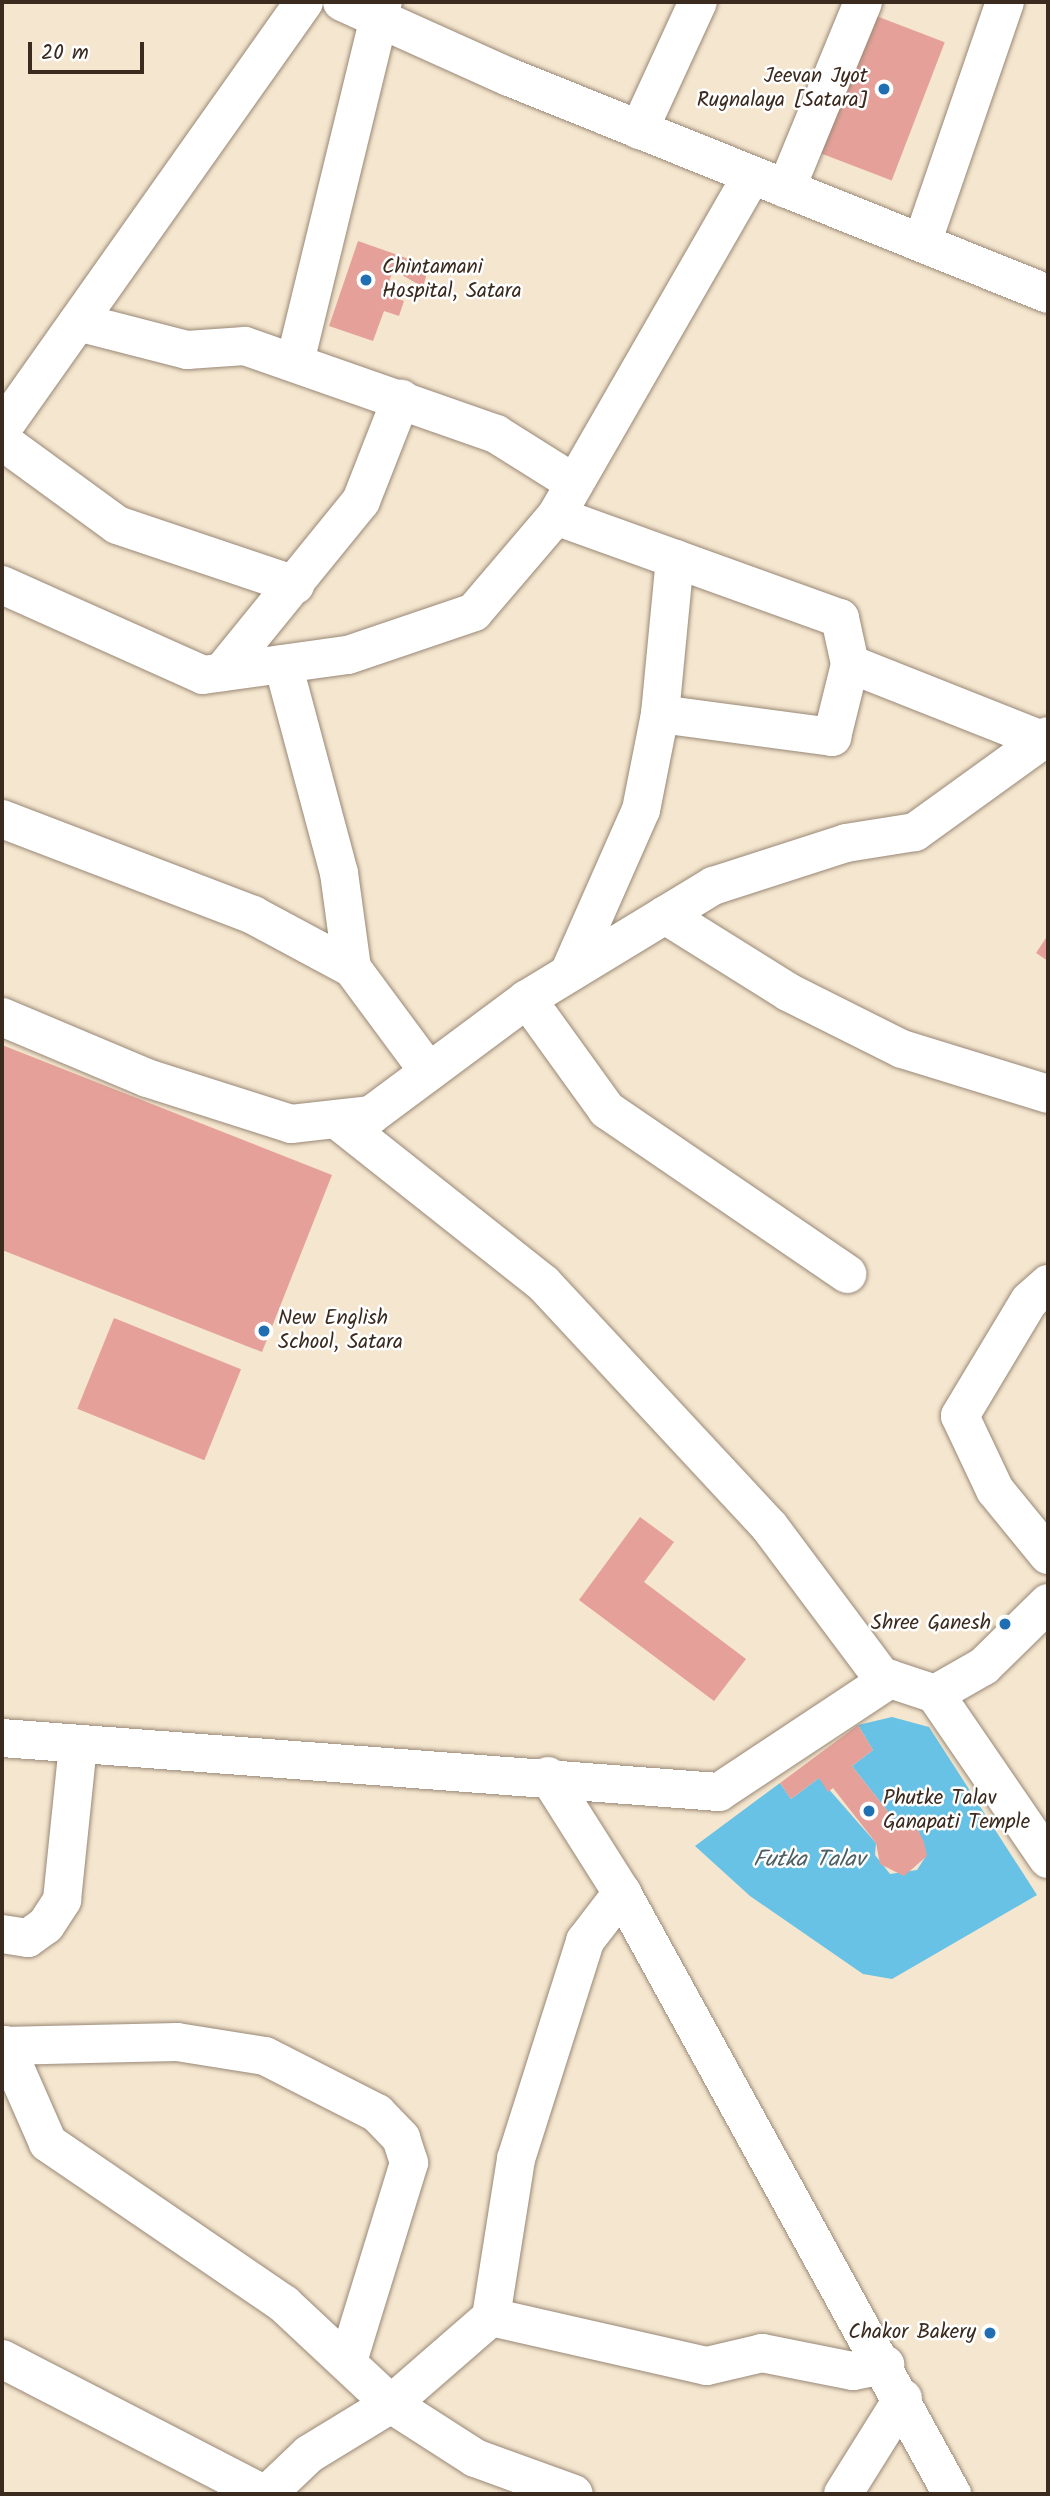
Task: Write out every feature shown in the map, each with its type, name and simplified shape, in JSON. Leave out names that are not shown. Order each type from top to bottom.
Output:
[{"type":"street","points":[[2,429],[304,2]]},
{"type":"street","points":[[342,2],[380,9],[639,130],[1048,294]]},
{"type":"street","points":[[639,130],[698,2]]},
{"type":"street","points":[[2,585],[203,675],[348,655],[474,612],[556,516],[574,483],[769,182],[863,2]]},
{"type":"street","points":[[922,243],[1005,2]]},
{"type":"street","points":[[295,362],[380,9]]},
{"type":"street","points":[[78,322],[187,349],[245,346],[295,362],[496,434],[574,483]]},
{"type":"street","points":[[222,672],[361,501],[401,399]]},
{"type":"street","points":[[2,441],[117,525],[295,585]]},
{"type":"street","points":[[556,516],[841,618],[850,664],[832,737],[660,714]]},
{"type":"street","points":[[569,973],[641,810],[660,714],[675,559]]},
{"type":"street","points":[[283,664],[339,873],[352,968]]},
{"type":"street","points":[[850,664],[1045,738]]},
{"type":"street","points":[[2,1017],[147,1078],[291,1124],[371,1115],[527,999],[713,886],[846,843],[915,832],[1045,738]]},
{"type":"street","points":[[2,818],[253,915],[352,968],[429,1072]]},
{"type":"street","points":[[665,915],[788,992],[902,1049],[1048,1094]]},
{"type":"street","points":[[527,999],[607,1110],[847,1274]]},
{"type":"street","points":[[336,1119],[544,1284],[769,1526],[882,1676],[935,1694],[1048,1859]]},
{"type":"street","points":[[1048,1284],[1028,1301],[960,1416],[995,1490],[1048,1555]]},
{"type":"street","points":[[935,1694],[984,1666],[1048,1603]]},
{"type":"street","points":[[2,1738],[78,1746],[548,1776],[646,1790],[719,1792],[890,1679]]},
{"type":"street","points":[[2,1934],[27,1938],[46,1925],[62,1900],[78,1746]]},
{"type":"street","points":[[548,1776],[622,1893],[894,2381],[952,2494]]},
{"type":"street","points":[[2,2359],[265,2494],[309,2454],[391,2404],[491,2317],[516,2159],[585,1941],[622,1893]]},
{"type":"street","points":[[348,2361],[409,2163],[401,2138],[377,2113],[265,2056],[177,2042],[3,2045],[48,2143],[284,2304],[391,2404],[475,2458],[574,2494]]},
{"type":"street","points":[[491,2317],[707,2367],[762,2353],[894,2381]]},
{"type":"street","points":[[843,2494],[894,2381]]},
{"type":"water","name":"Futka Talav","points":[[892,1717],[929,1727],[1037,1895],[892,1979],[863,1974],[750,1896],[695,1846],[780,1783],[791,1799],[819,1778],[876,1843],[875,1855],[890,1874],[917,1870],[926,1856],[918,1831],[897,1823],[852,1766],[873,1750],[858,1725]]},
{"type":"building","points":[[871,14],[945,42],[892,180],[818,152]]},
{"type":"building","points":[[358,241],[429,266],[423,287],[393,270],[385,294],[404,301],[399,316],[384,311],[373,341],[329,326]]},
{"type":"building","points":[[1048,935],[1048,961],[1036,953]]},
{"type":"building","points":[[2,1045],[332,1175],[262,1352],[2,1250]]},
{"type":"building","points":[[114,1318],[241,1369],[204,1460],[77,1409]]},
{"type":"building","points":[[640,1517],[674,1542],[644,1582],[746,1659],[714,1701],[579,1600]]},
{"type":"building","name":"Phutke Talav Ganapati Temple","points":[[858,1725],[873,1750],[852,1766],[897,1823],[918,1830],[924,1842],[927,1856],[904,1876],[880,1864],[876,1843],[833,1788],[828,1792],[819,1778],[791,1799],[780,1783]]},
{"type":"place","name":"Jeevan Jyot Rugnalaya [Satara]","points":[[884,89]]},
{"type":"place","name":"Chintamani Hospital, Satara","points":[[366,280]]},
{"type":"place","name":"New English School, Satara","points":[[264,1331]]},
{"type":"place","name":"Shree Ganesh","points":[[1005,1624]]},
{"type":"place","name":"Phutke Talav Ganapati Temple","points":[[869,1811]]},
{"type":"place","name":"Chakor Bakery","points":[[990,2333]]}]
